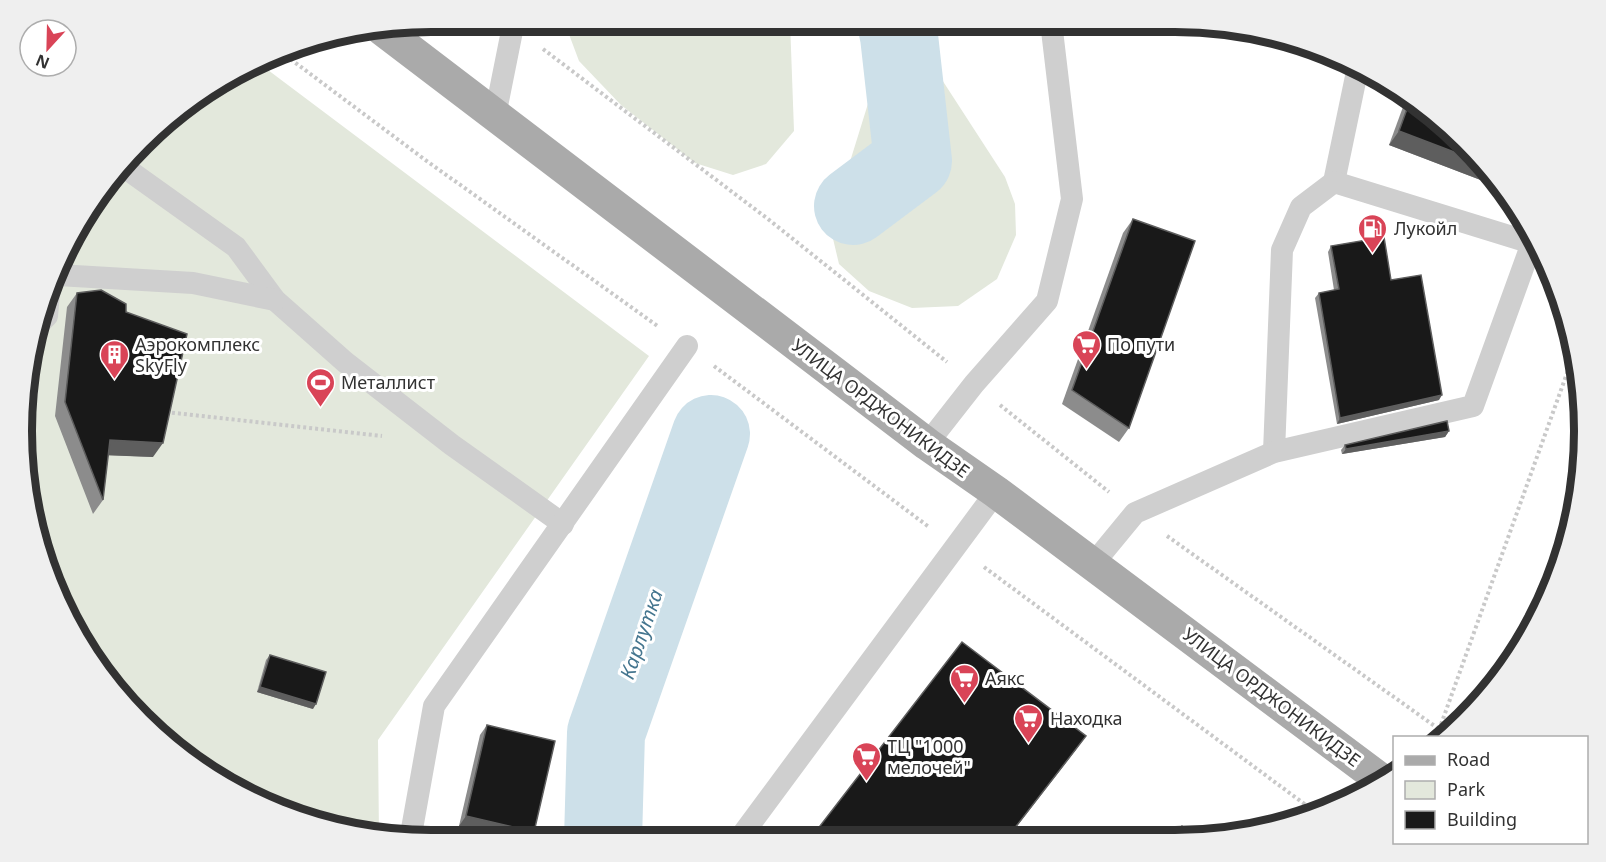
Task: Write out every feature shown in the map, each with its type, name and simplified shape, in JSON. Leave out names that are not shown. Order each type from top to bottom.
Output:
[{"type":"main road","name":"УЛИЦА ОРДЖОНИКИДЗЕ","points":[[388,34],[927,444],[996,492],[1376,776]]},
{"type":"lane","points":[[495,116],[512,32]]},
{"type":"lane","points":[[927,444],[974,384],[1047,301],[1072,199],[1053,32]]},
{"type":"lane","points":[[1274,452],[1282,250],[1300,207],[1334,182],[1356,75]]},
{"type":"lane","points":[[129,171],[236,248],[274,300],[345,362],[452,445],[563,524]]},
{"type":"lane","points":[[1334,182],[1527,242]]},
{"type":"lane","points":[[1093,564],[1135,513],[1274,452],[1473,406],[1533,253]]},
{"type":"lane","points":[[63,275],[193,283],[274,300]]},
{"type":"lane","points":[[412,830],[434,706],[687,346]]},
{"type":"lane","points":[[746,830],[996,492]]},
{"type":"path","points":[[289,58],[424,159],[687,346],[1309,807]]},
{"type":"path","points":[[1439,730],[1569,367]]},
{"type":"path","points":[[162,412],[385,437]]},
{"type":"green space","points":[[568,32],[790,32],[794,131],[766,164],[733,175],[695,163],[621,105],[579,61]]},
{"type":"green space","points":[[870,32],[921,32],[935,69],[1005,177],[1015,204],[1016,235],[997,279],[958,306],[912,308],[869,291],[839,264],[830,226],[871,94]]},
{"type":"green space","name":"Металлист","points":[[265,68],[649,356],[378,740],[379,827],[328,817],[278,800],[231,777],[209,763],[188,748],[149,713],[114,674],[99,653],[85,631],[62,584],[39,509],[32,457],[32,405],[35,379],[45,328],[73,254],[85,231],[114,188],[149,149],[188,114],[209,99]]},
{"type":"building","points":[[1408,107],[1463,155],[1399,131]]},
{"type":"building","points":[[1133,219],[1195,241],[1129,428],[1072,390]]},
{"type":"building","points":[[1384,237],[1391,280],[1421,275],[1442,395],[1340,418],[1319,293],[1339,289],[1331,246]]},
{"type":"building","name":"Аэрокомплекс SkyFly","points":[[101,290],[126,304],[126,312],[187,334],[163,443],[110,440],[103,500],[65,402],[77,293]]},
{"type":"building","points":[[1447,421],[1449,431],[1346,449],[1345,445]]},
{"type":"building","name":"Аякс","points":[[962,642],[1086,736],[1013,830],[817,830]]},
{"type":"building","points":[[270,655],[326,672],[316,704],[260,687]]},
{"type":"building","points":[[487,725],[555,741],[534,830],[466,816]]},
{"type":"waterway","name":"Карлутка","points":[[853,206],[913,161],[898,32]]},
{"type":"waterway","name":"Карлутка","points":[[603,830],[606,733],[711,434]]},
{"type":"place","name":"Лукойл","points":[[1373,254]]},
{"type":"place","name":"По пути","points":[[1086,370]]},
{"type":"place","name":"Аэрокомплекс SkyFly","points":[[114,380]]},
{"type":"place","name":"Металлист","points":[[320,408]]},
{"type":"place","name":"Аякс","points":[[964,704]]},
{"type":"place","name":"Находка","points":[[1029,744]]},
{"type":"place","name":"ТЦ \"1000 мелочей\"","points":[[866,782]]}]
